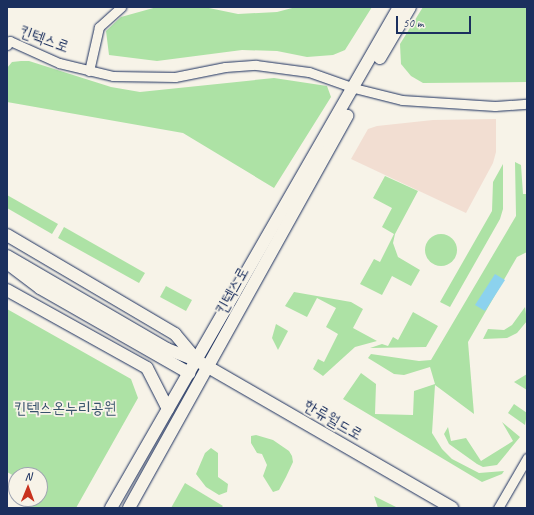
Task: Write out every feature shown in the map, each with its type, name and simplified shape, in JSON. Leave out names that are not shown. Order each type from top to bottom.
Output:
[{"type":"main road","name":"킨텍스로","points":[[129,508],[208,367],[358,89],[399,7]]},
{"type":"main road","name":"킨텍스로","points":[[111,508],[196,360],[358,89],[410,7]]},
{"type":"main road","points":[[7,235],[175,334],[196,360]]},
{"type":"main road","points":[[7,256],[167,349],[196,360]]},
{"type":"main road","points":[[7,263],[40,288],[189,374]]},
{"type":"main road","points":[[7,290],[147,368],[168,409]]},
{"type":"main road","name":"한류월드로","points":[[196,360],[452,508]]},
{"type":"street","points":[[89,71],[99,27],[121,7]]},
{"type":"street","name":"킨텍스로","points":[[7,45],[10,41],[59,63],[113,76],[175,77],[225,67],[256,65],[309,72],[358,89]]},
{"type":"street","points":[[358,89],[414,102],[495,106],[527,104]]},
{"type":"street","points":[[498,508],[527,458]]},
{"type":"shaded area","points":[[496,119],[496,152],[493,163],[466,213],[351,159],[368,129],[377,126],[433,120]]},
{"type":"green space","points":[[157,7],[204,7],[238,14],[277,12],[296,7],[372,7],[345,50],[333,55],[307,57],[277,51],[242,50],[157,61],[109,55],[106,31],[121,17]]},
{"type":"green space","points":[[423,7],[527,7],[527,82],[423,83],[411,76],[401,64],[400,44]]},
{"type":"green space","points":[[29,61],[111,87],[140,92],[274,78],[327,86],[331,97],[274,188],[183,133],[7,102],[7,68],[12,62]]},
{"type":"green space","points":[[515,162],[521,165],[523,194],[527,194],[527,252],[517,257],[468,342],[474,414],[435,385],[432,433],[442,449],[452,459],[479,473],[504,471],[502,474],[482,482],[343,399],[361,373],[376,384],[375,414],[413,415],[414,391],[435,384],[430,367],[404,375],[394,374],[368,358],[371,354],[419,361],[431,360],[516,216]]},
{"type":"green space","points":[[503,164],[503,209],[500,219],[450,307],[440,302],[492,211],[493,182]]},
{"type":"green space","points":[[385,176],[418,191],[395,234],[393,243],[398,257],[420,270],[411,286],[392,276],[382,295],[360,284],[374,259],[380,262],[394,234],[382,227],[392,208],[373,198]]},
{"type":"green space","points":[[7,195],[58,224],[52,234],[7,208]]},
{"type":"green space","points":[[64,227],[145,273],[139,283],[58,238]]},
{"type":"green space","points":[[441,234],[447,235],[454,241],[457,250],[456,256],[450,263],[441,266],[435,265],[428,259],[425,250],[426,244],[432,237]]},
{"type":"green space","points":[[166,286],[192,300],[186,311],[160,297]]},
{"type":"green space","points":[[294,292],[351,302],[363,309],[353,328],[377,341],[355,347],[323,376],[313,369],[318,359],[324,362],[338,334],[326,327],[336,308],[317,298],[307,317],[285,306]]},
{"type":"green space","points":[[525,307],[527,321],[517,333],[507,338],[483,339],[488,329],[504,330],[512,325]]},
{"type":"green space","name":"킨텍스온누리공원","points":[[7,309],[131,379],[138,398],[76,508],[24,508],[48,507],[48,467],[8,467],[7,472]]},
{"type":"green space","points":[[413,312],[438,326],[426,347],[370,348],[382,344],[388,346],[393,337],[398,340]]},
{"type":"green space","points":[[276,324],[288,331],[278,350],[272,338]]},
{"type":"green space","points":[[527,374],[527,390],[514,382]]},
{"type":"green space","points":[[514,404],[527,413],[525,425],[508,413]]},
{"type":"green space","points":[[502,422],[520,437],[497,465],[483,467],[477,464],[449,444],[444,434],[448,427],[451,441],[466,438],[481,461],[513,441]]},
{"type":"green space","points":[[256,435],[273,440],[289,451],[292,456],[293,462],[279,490],[273,492],[263,476],[267,465],[262,454],[257,453],[251,443],[251,436]]},
{"type":"green space","points":[[211,448],[218,453],[218,477],[228,484],[227,492],[219,495],[206,487],[196,474],[205,453]]},
{"type":"green space","points":[[185,483],[223,506],[221,508],[171,508]]},
{"type":"green space","points":[[374,496],[398,508],[378,508]]},
{"type":"water","points":[[495,274],[505,280],[485,311],[475,305]]}]
